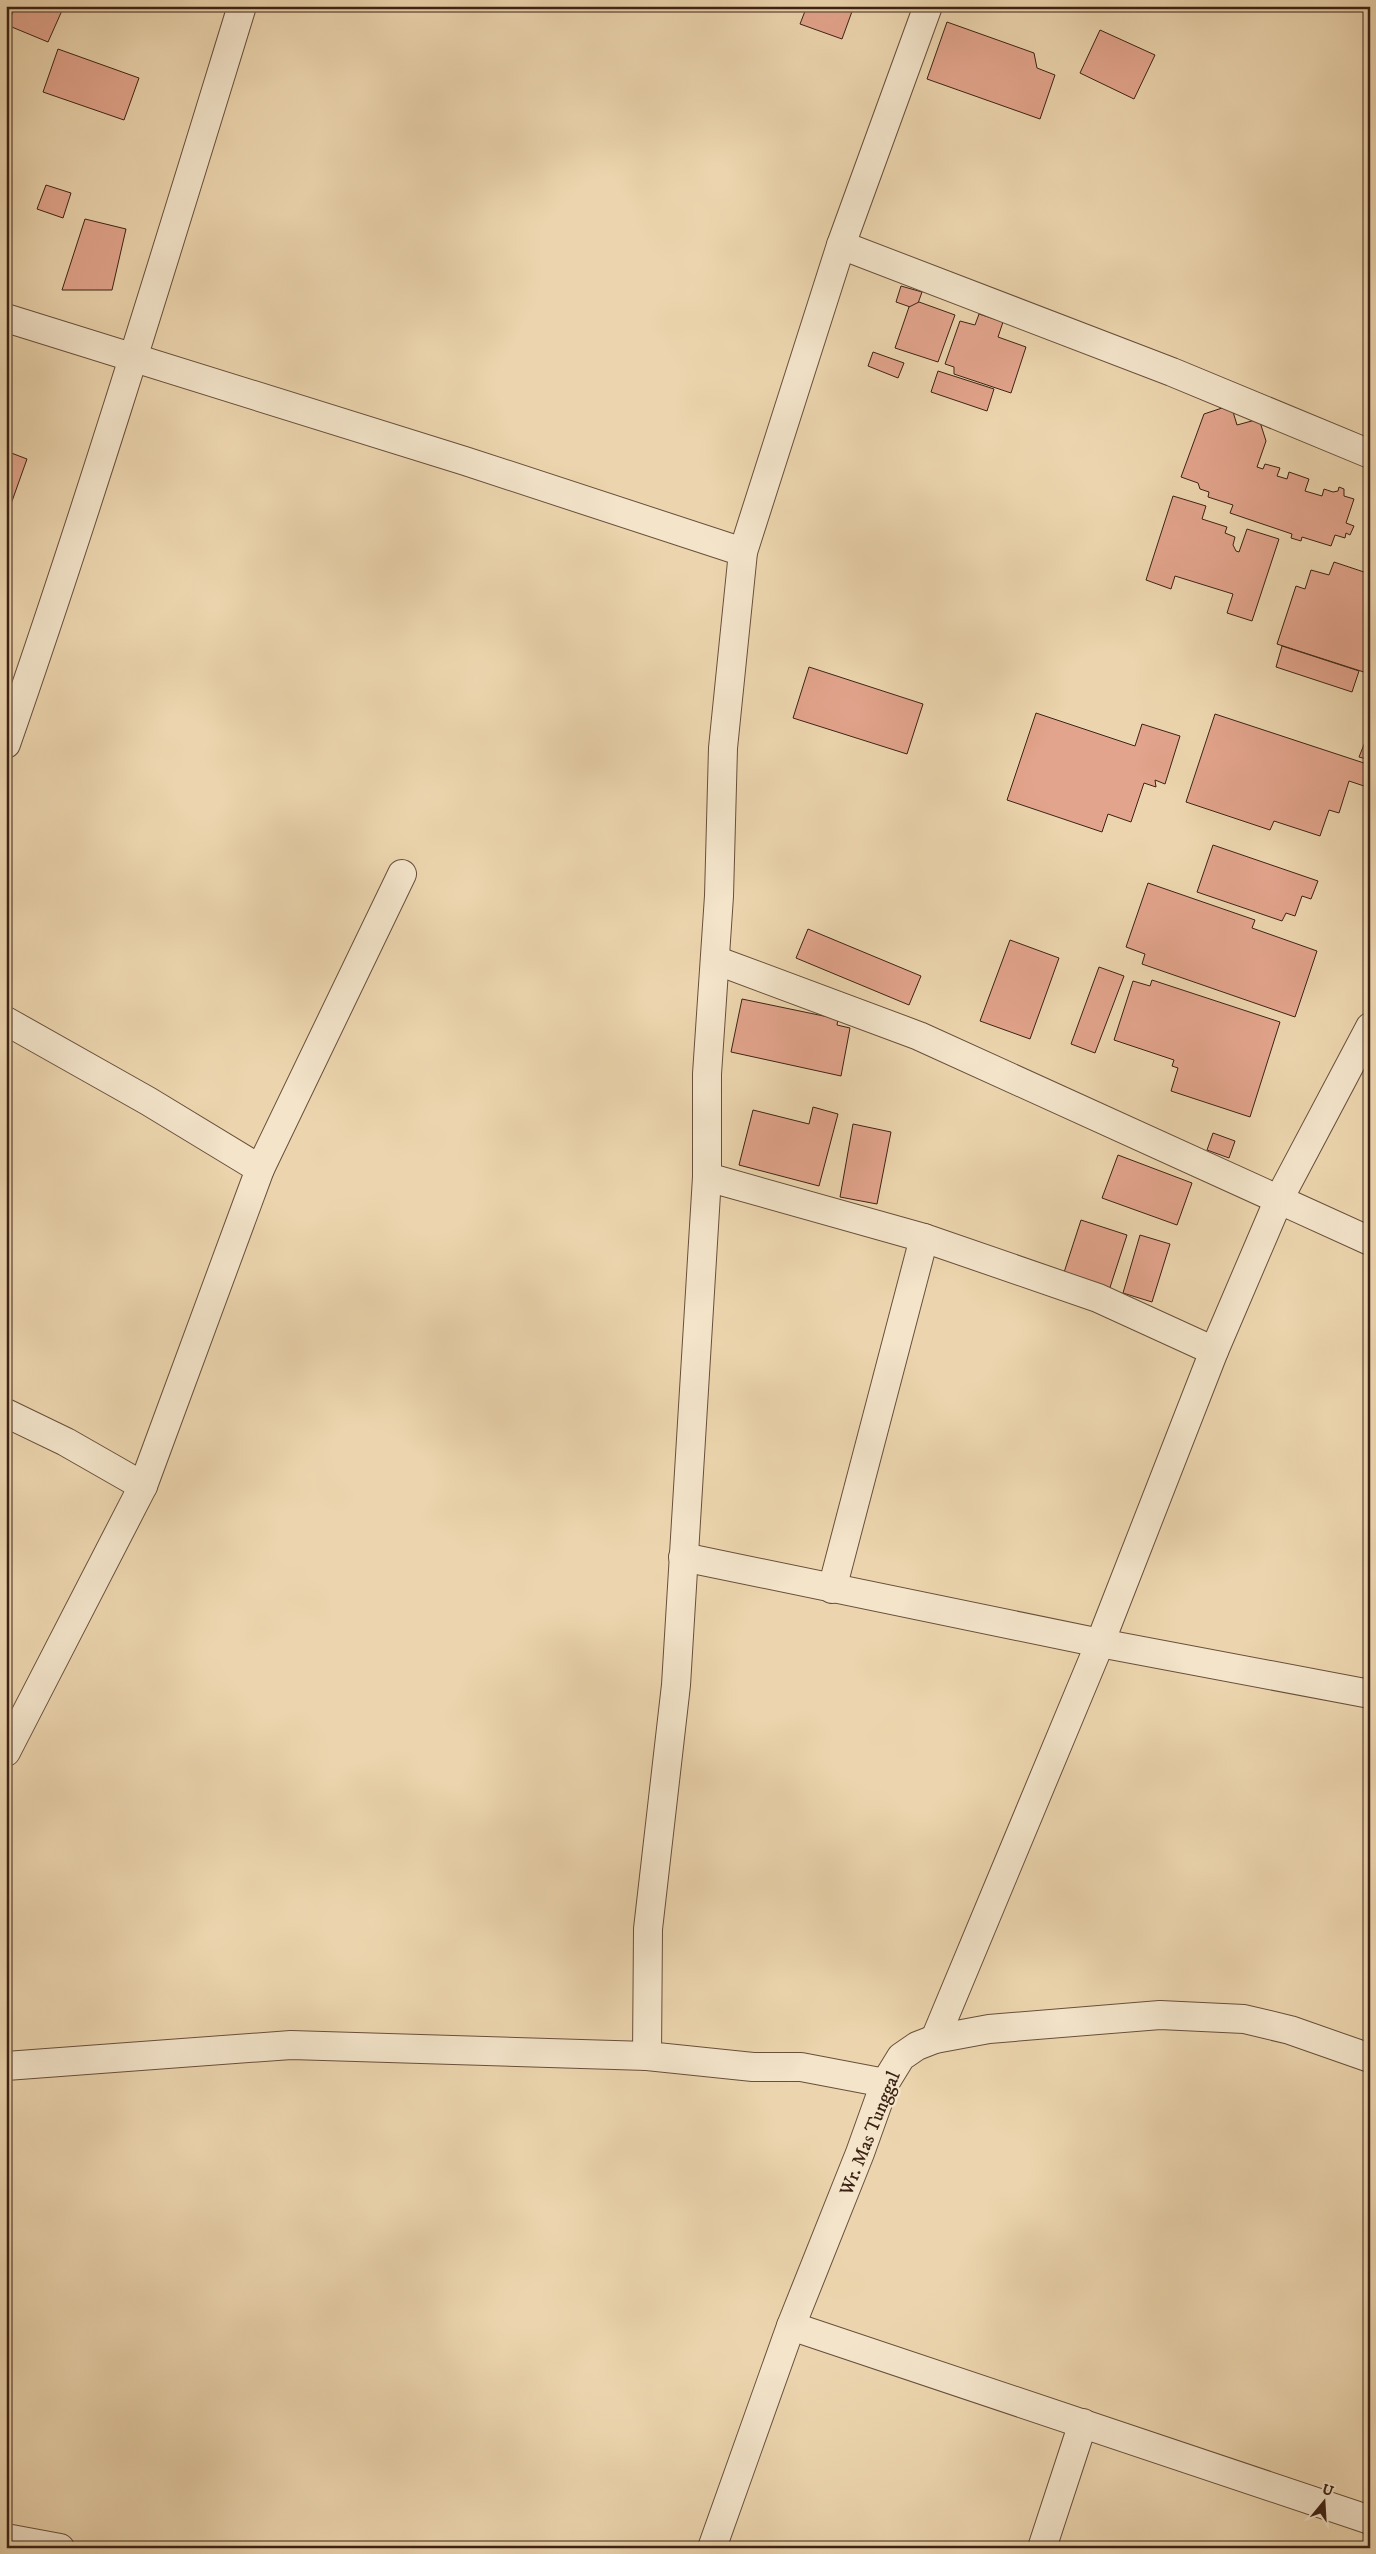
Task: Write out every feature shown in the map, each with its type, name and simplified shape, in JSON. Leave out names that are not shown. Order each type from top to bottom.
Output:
[{"type":"street","points":[[6,744],[56,599],[134,358],[242,6]]},
{"type":"street","points":[[647,2056],[648,1929],[676,1685],[707,1177],[707,1074],[720,896],[723,748],[743,552],[841,245],[928,6]]},
{"type":"street","points":[[841,245],[1172,372],[1370,454]]},
{"type":"street","points":[[6,318],[465,461],[743,552]]},
{"type":"street","points":[[6,1752],[142,1486],[260,1169],[402,874]]},
{"type":"street","points":[[715,960],[919,1036],[1370,1241]]},
{"type":"street","points":[[6,1021],[148,1101],[260,1169]]},
{"type":"street","points":[[935,2039],[1100,1643],[1214,1351],[1279,1199],[1370,1027]]},
{"type":"street","points":[[707,1177],[924,1238],[1098,1298],[1214,1351]]},
{"type":"street","points":[[832,1589],[924,1238]]},
{"type":"street","points":[[6,1413],[66,1442],[142,1486]]},
{"type":"street","points":[[683,1557],[1100,1643],[1370,1694]]},
{"type":"street","name":"Wr. Mas Tunggal","points":[[712,2548],[792,2326],[860,2153],[885,2083],[901,2057],[918,2046],[935,2039],[989,2029],[1160,2015],[1244,2019],[1290,2030],[1370,2058]]},
{"type":"street","points":[[6,2066],[291,2045],[647,2056],[752,2067],[801,2067],[885,2083]]},
{"type":"street","points":[[792,2326],[1370,2520]]},
{"type":"street","points":[[1042,2548],[1083,2423]]},
{"type":"street","points":[[6,2538],[60,2548]]},
{"type":"building","points":[[16,6],[64,6],[48,42],[7,25]]},
{"type":"building","points":[[807,6],[854,6],[842,39],[800,24]]},
{"type":"building","points":[[947,22],[1034,53],[1037,68],[1055,75],[1040,119],[927,79]]},
{"type":"building","points":[[1100,30],[1155,55],[1134,99],[1080,73]]},
{"type":"building","points":[[58,49],[139,78],[124,120],[43,92]]},
{"type":"building","points":[[46,185],[71,193],[63,218],[37,209]]},
{"type":"building","points":[[85,219],[126,229],[112,290],[62,290]]},
{"type":"building","points":[[901,286],[922,292],[916,309],[896,302]]},
{"type":"building","points":[[919,302],[955,315],[938,362],[895,348],[909,307]]},
{"type":"building","points":[[979,314],[1003,322],[998,337],[1026,347],[1011,393],[954,374],[954,367],[945,364],[960,321],[975,325]]},
{"type":"building","points":[[873,352],[904,363],[898,378],[868,366]]},
{"type":"building","points":[[938,371],[994,389],[987,411],[931,392]]},
{"type":"building","points":[[1231,405],[1237,425],[1259,419],[1266,441],[1257,467],[1263,469],[1265,464],[1280,468],[1277,476],[1287,479],[1289,472],[1309,479],[1305,491],[1322,496],[1324,489],[1333,492],[1338,491],[1339,487],[1344,489],[1344,496],[1354,499],[1346,523],[1354,526],[1350,535],[1346,533],[1345,538],[1335,535],[1331,546],[1302,537],[1301,541],[1291,538],[1292,534],[1230,513],[1233,505],[1208,497],[1209,492],[1200,489],[1198,483],[1181,477],[1204,414]]},
{"type":"building","points":[[6,451],[27,459],[6,518]]},
{"type":"building","points":[[1173,496],[1206,506],[1202,519],[1227,527],[1225,533],[1235,537],[1233,545],[1236,551],[1239,552],[1247,529],[1279,539],[1252,621],[1227,613],[1233,594],[1175,576],[1171,589],[1146,580]]},
{"type":"building","points":[[1334,562],[1370,574],[1370,674],[1277,644],[1296,586],[1305,589],[1311,570],[1329,575]]},
{"type":"building","points":[[1282,646],[1359,671],[1352,692],[1276,667]]},
{"type":"building","points":[[809,667],[923,704],[907,754],[793,718]]},
{"type":"building","points":[[1036,713],[1135,746],[1142,724],[1180,736],[1165,784],[1155,780],[1156,787],[1144,783],[1131,822],[1108,814],[1102,832],[1007,800]]},
{"type":"building","points":[[1215,714],[1370,765],[1370,788],[1349,781],[1339,813],[1329,810],[1320,836],[1274,821],[1270,830],[1186,802]]},
{"type":"building","points":[[1370,732],[1370,760],[1359,757]]},
{"type":"building","points":[[1213,845],[1318,881],[1311,899],[1302,896],[1295,916],[1286,913],[1282,921],[1197,892]]},
{"type":"building","points":[[1148,883],[1255,920],[1252,928],[1317,951],[1295,1017],[1142,964],[1145,954],[1126,947]]},
{"type":"building","points":[[808,929],[921,976],[909,1005],[796,958]]},
{"type":"building","points":[[1010,940],[1059,958],[1030,1039],[980,1021]]},
{"type":"building","points":[[1099,967],[1124,976],[1095,1053],[1071,1044]]},
{"type":"building","points":[[1152,980],[1280,1022],[1250,1117],[1171,1091],[1178,1068],[1172,1066],[1174,1060],[1114,1040],[1133,981],[1150,986]]},
{"type":"building","points":[[742,999],[838,1019],[837,1025],[850,1028],[841,1076],[731,1052]]},
{"type":"building","points":[[813,1107],[838,1114],[819,1186],[739,1165],[753,1110],[809,1124]]},
{"type":"building","points":[[853,1124],[891,1132],[877,1204],[840,1197]]},
{"type":"building","points":[[1213,1133],[1235,1141],[1229,1158],[1207,1150]]},
{"type":"building","points":[[1118,1155],[1192,1183],[1177,1225],[1102,1198]]},
{"type":"building","points":[[1081,1220],[1127,1235],[1104,1306],[1058,1291]]},
{"type":"building","points":[[1140,1235],[1170,1244],[1152,1302],[1123,1293]]}]
